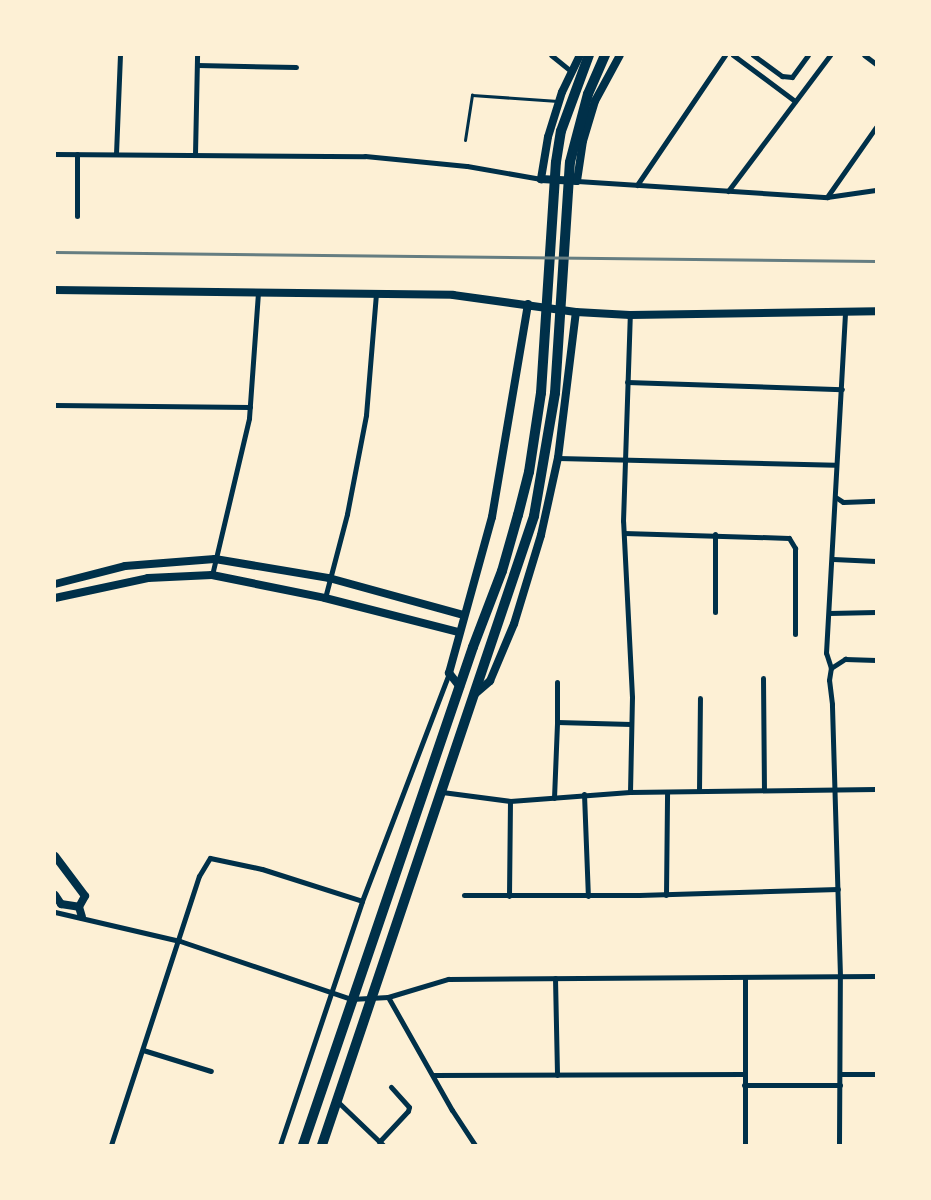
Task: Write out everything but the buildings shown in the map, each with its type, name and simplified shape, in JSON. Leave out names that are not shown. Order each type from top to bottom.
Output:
[{"type":"highway","points":[[303,1145],[351,999],[502,571],[518,515],[529,472],[541,393],[556,162],[561,131],[589,55]]},
{"type":"highway","points":[[322,1145],[534,516],[555,393],[570,162],[588,94],[605,55]]},
{"type":"street","points":[[116,154],[120,55]]},
{"type":"street","points":[[195,154],[197,55]]},
{"type":"street","points":[[551,55],[571,72]]},
{"type":"street","points":[[541,179],[549,136],[559,101],[580,55]]},
{"type":"street","points":[[577,181],[583,142],[595,101],[620,55]]},
{"type":"street","points":[[637,185],[725,55]]},
{"type":"street","points":[[733,55],[795,101]]},
{"type":"street","points":[[753,55],[782,76],[792,77],[808,55]]},
{"type":"street","points":[[728,191],[830,55]]},
{"type":"street","points":[[864,55],[876,64]]},
{"type":"street","points":[[197,65],[296,67]]},
{"type":"street","points":[[827,197],[876,128]]},
{"type":"street","points":[[549,136],[583,142]]},
{"type":"street","points":[[55,154],[365,156],[467,166],[541,179],[827,197],[876,190]]},
{"type":"street","points":[[77,154],[77,216]]},
{"type":"street","points":[[55,290],[453,295],[576,312],[630,315],[876,311]]},
{"type":"street","points":[[212,575],[250,407],[258,292]]},
{"type":"street","points":[[325,598],[347,514],[366,415],[376,293]]},
{"type":"street","points":[[280,1145],[333,993],[362,901],[449,673],[458,632],[492,517],[528,304]]},
{"type":"street","points":[[839,1145],[840,976],[838,888],[829,680],[831,668],[826,653],[837,498],[835,465],[842,389],[845,311]]},
{"type":"street","points":[[473,696],[490,681],[514,624],[541,535],[558,458],[576,312]]},
{"type":"street","points":[[630,315],[624,462],[624,533],[631,724],[630,792]]},
{"type":"street","points":[[627,382],[842,389]]},
{"type":"street","points":[[55,405],[250,407]]},
{"type":"street","points":[[558,458],[624,462],[835,465]]},
{"type":"street","points":[[837,498],[843,502],[876,501]]},
{"type":"street","points":[[624,533],[715,534],[789,538],[795,548],[795,634]]},
{"type":"street","points":[[715,534],[715,612]]},
{"type":"street","points":[[55,584],[125,566],[215,559],[329,578],[463,615]]},
{"type":"street","points":[[833,559],[876,561]]},
{"type":"street","points":[[55,598],[148,578],[212,575],[325,598],[458,632]]},
{"type":"street","points":[[830,612],[876,612]]},
{"type":"street","points":[[831,668],[845,660],[876,660]]},
{"type":"street","points":[[449,673],[460,687]]},
{"type":"street","points":[[763,678],[764,790]]},
{"type":"street","points":[[554,798],[557,682]]},
{"type":"street","points":[[699,791],[700,698]]},
{"type":"street","points":[[557,722],[631,724]]},
{"type":"street","points":[[442,792],[510,801],[630,792],[876,789]]},
{"type":"street","points":[[666,895],[667,792]]},
{"type":"street","points":[[584,794],[588,896]]},
{"type":"street","points":[[509,896],[510,801]]},
{"type":"street","points":[[55,856],[85,896],[79,908],[82,917]]},
{"type":"street","points":[[111,1145],[180,940],[199,876],[210,858],[262,869],[362,901]]},
{"type":"street","points":[[464,895],[666,895],[838,888]]},
{"type":"street","points":[[55,895],[61,904],[79,908]]},
{"type":"street","points":[[55,912],[180,940],[351,999],[388,997],[448,979],[876,976]]},
{"type":"street","points":[[745,977],[745,1145]]},
{"type":"street","points":[[555,978],[557,1075]]},
{"type":"street","points":[[388,997],[475,1145]]},
{"type":"street","points":[[143,1050],[211,1071]]},
{"type":"street","points":[[433,1075],[744,1074]]},
{"type":"street","points":[[840,1074],[876,1074]]},
{"type":"street","points":[[744,1085],[840,1085]]},
{"type":"street","points":[[337,1101],[381,1143],[408,1111],[409,1107],[392,1087]]},
{"type":"lane","points":[[465,140],[472,95],[559,101]]},
{"type":"railway","points":[[55,252],[876,261]]}]
